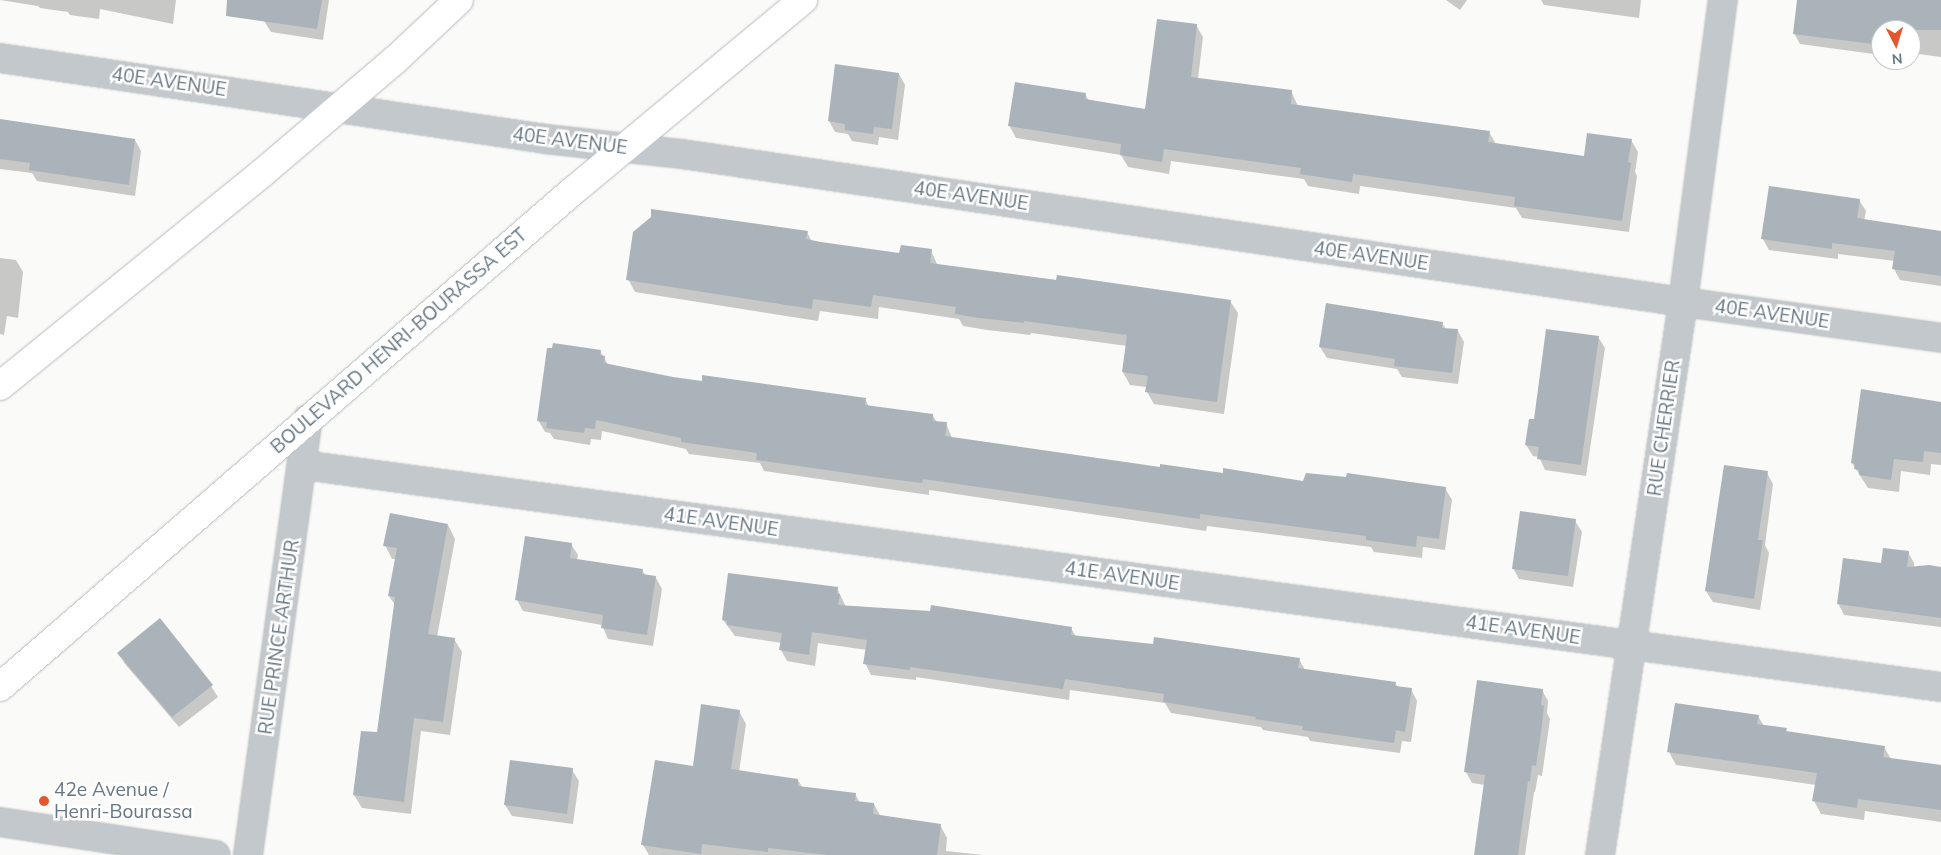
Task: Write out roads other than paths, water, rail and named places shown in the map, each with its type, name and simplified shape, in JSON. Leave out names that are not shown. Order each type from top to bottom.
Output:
[{"type":"main road","points":[[0,386],[261,174],[394,61],[459,0]]},
{"type":"main road","name":"BOULEVARD HENRI-BOURASSA EST","points":[[0,687],[624,148],[803,0]]},
{"type":"street","name":"RUE CHERRIER","points":[[1600,855],[1683,302],[1723,0]]},
{"type":"street","name":"40E AVENUE","points":[[0,58],[338,108],[624,148],[689,155],[1683,302],[1941,338]]},
{"type":"street","name":"RUE PRINCE ARTHUR","points":[[248,855],[308,419]]},
{"type":"street","name":"41E AVENUE","points":[[303,465],[1941,687]]},
{"type":"street","points":[[0,822],[215,855]]},
{"type":"place","name":"42e Avenue / Henri-Bourassa","points":[[44,801]]}]
